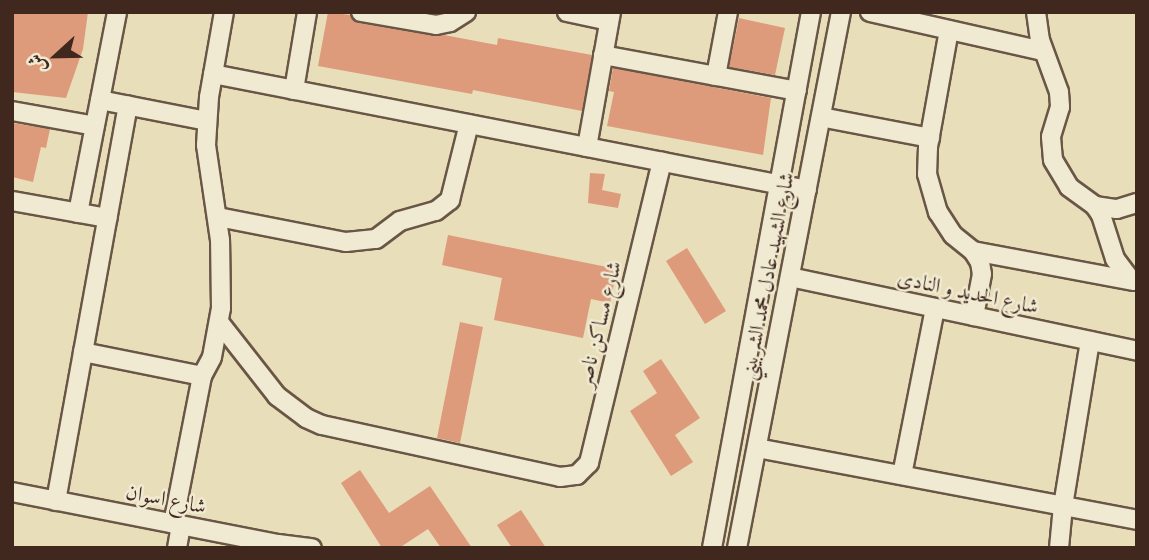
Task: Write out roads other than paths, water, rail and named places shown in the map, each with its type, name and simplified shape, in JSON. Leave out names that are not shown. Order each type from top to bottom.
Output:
[{"type":"street","points":[[78,213],[117,12]]},
{"type":"street","points":[[294,90],[307,12]]},
{"type":"street","points":[[361,12],[436,25],[450,22],[466,12]]},
{"type":"street","points":[[567,12],[610,16],[587,147]]},
{"type":"street","points":[[716,76],[728,12]]},
{"type":"street","name":"شارع الشهيد عادل محمد الشربيني","points":[[712,548],[811,12]]},
{"type":"street","name":"شارع الشهيد عادل محمد الشربيني","points":[[737,548],[841,12]]},
{"type":"street","points":[[870,12],[1043,51]]},
{"type":"street","points":[[1036,12],[1043,51],[1059,92],[1060,107],[1051,137],[1053,160],[1069,187],[1095,206],[1106,224],[1115,259],[1134,281]]},
{"type":"street","points":[[177,548],[177,525],[202,376],[212,357],[219,322],[222,274],[218,217],[208,169],[207,121],[218,13]]},
{"type":"street","points":[[950,30],[930,138],[927,174],[933,200],[953,235],[973,251],[980,261],[982,274],[974,316]]},
{"type":"street","points":[[603,55],[797,91]]},
{"type":"street","points":[[213,74],[807,190]]},
{"type":"street","points":[[100,100],[207,121]]},
{"type":"street","points":[[56,501],[128,105]]},
{"type":"street","points":[[12,111],[95,126]]},
{"type":"street","points":[[821,117],[930,138]]},
{"type":"street","points":[[218,217],[346,242],[376,239],[400,221],[436,211],[450,200],[468,124]]},
{"type":"street","name":"شارع مساكن ناصر","points":[[219,322],[277,396],[306,418],[339,430],[560,477],[577,475],[589,463],[662,162]]},
{"type":"street","points":[[12,201],[107,218]]},
{"type":"street","points":[[1095,206],[1117,209],[1137,203]]},
{"type":"street","points":[[973,251],[1134,281]]},
{"type":"street","name":"شارع الحديد و النادى","points":[[790,277],[1137,351]]},
{"type":"street","points":[[902,475],[935,308]]},
{"type":"street","points":[[1059,548],[1063,506],[1090,341]]},
{"type":"street","points":[[83,352],[202,376]]},
{"type":"street","points":[[757,448],[1137,520]]},
{"type":"street","name":"شارع اسوان","points":[[12,492],[177,525],[312,548]]}]
